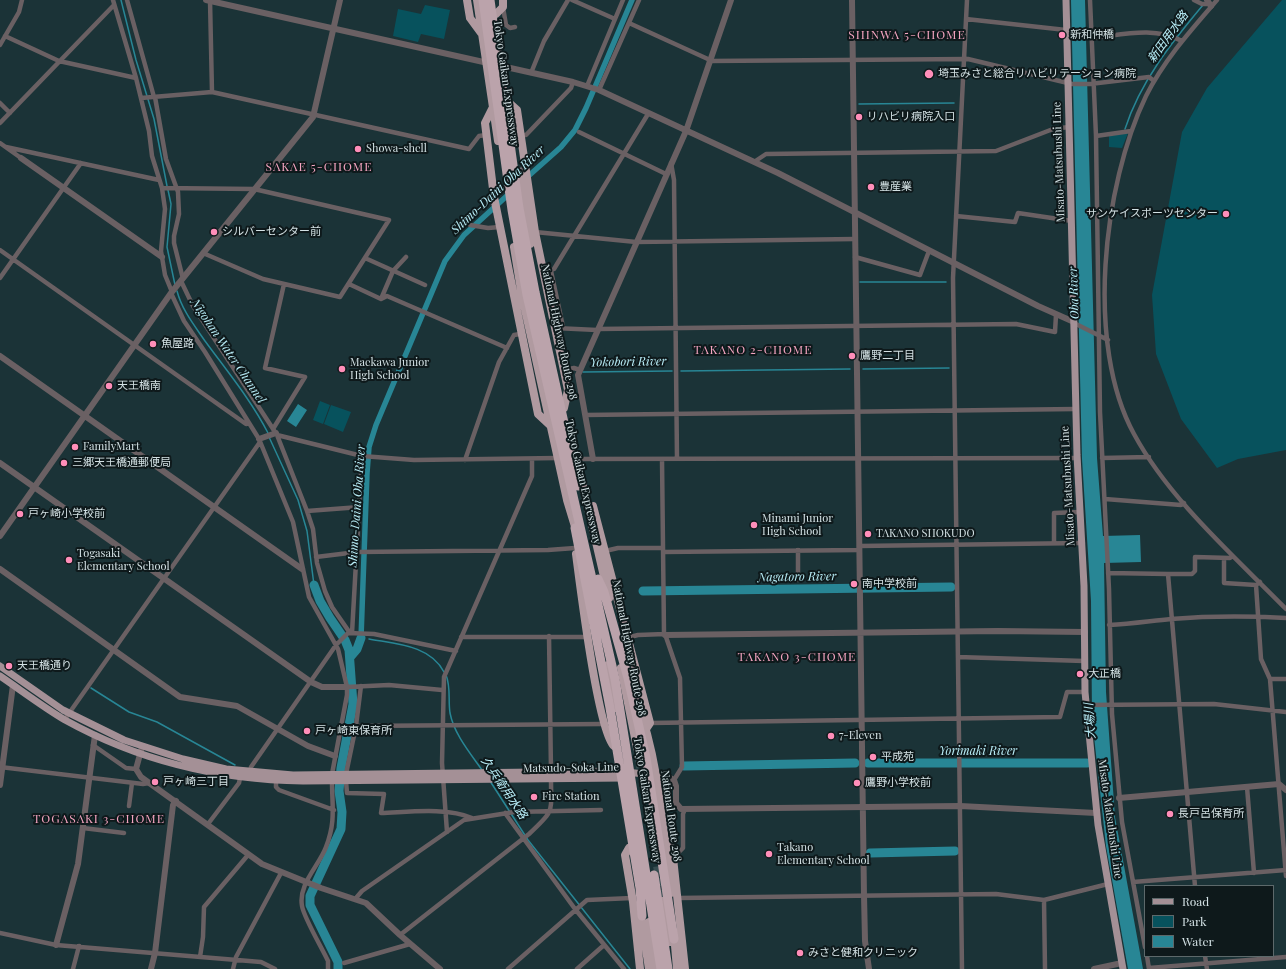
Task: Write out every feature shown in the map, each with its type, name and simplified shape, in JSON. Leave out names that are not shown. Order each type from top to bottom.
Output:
[{"type":"highway","points":[[467,0],[470,18],[482,34]]},
{"type":"highway","points":[[477,0],[485,63],[522,296],[555,428],[610,708],[640,888],[642,916]]},
{"type":"highway","name":"Tokyo Gaikan Expressway","points":[[483,0],[512,210],[527,295],[555,428],[615,679],[661,969]]},
{"type":"highway","name":"Tokyo Gaikan Expressway","points":[[490,0],[523,231],[620,678],[668,969]]},
{"type":"highway","points":[[494,0],[507,101],[517,110],[525,167],[528,206],[547,272],[559,328],[568,390],[564,408]]},
{"type":"highway","points":[[496,14],[503,3]]},
{"type":"highway","name":"National Highway Route 298","points":[[507,101],[519,178],[528,206],[539,296],[576,460],[606,581],[637,748]]},
{"type":"highway","points":[[492,109],[485,123],[494,197],[520,334],[538,414],[555,428],[558,458],[567,500],[592,588],[609,674],[606,709],[618,747],[618,774],[629,848],[642,916],[649,969]]},
{"type":"highway","points":[[585,494],[592,501],[648,726]]},
{"type":"highway","points":[[567,500],[588,637],[604,724],[610,742],[618,747]]},
{"type":"highway","points":[[598,579],[604,592],[635,706],[660,843],[665,899],[674,969]]},
{"type":"highway","name":"National Route 298","points":[[622,670],[648,726],[664,828],[674,910],[674,939],[677,969]]},
{"type":"highway","points":[[664,828],[673,858],[685,969]]},
{"type":"highway","points":[[629,848],[625,855],[632,898],[640,969]]},
{"type":"highway","points":[[665,899],[674,939]]},
{"type":"highway","points":[[647,904],[656,969]]},
{"type":"main road","name":"Misato-Matsubushi Line","points":[[1066,0],[1066,30],[1070,84],[1069,127],[1076,324],[1077,458],[1082,543],[1085,692],[1089,705],[1096,813],[1123,966]]},
{"type":"main road","name":"Matsudo-Soka Line","points":[[0,666],[95,735],[140,755],[182,767],[240,778],[276,781],[442,772],[551,775]]},
{"type":"main road","name":"Matsudo-Soka Line","points":[[0,676],[67,716],[142,747],[205,765],[250,772],[332,778]]},
{"type":"main road","name":"Matsudo-Soka Line","points":[[346,777],[443,781],[551,775],[618,774],[655,776]]},
{"type":"street","points":[[0,45],[19,12],[22,0]]},
{"type":"street","points":[[127,0],[154,97],[166,159],[177,189],[179,214],[174,243],[181,281],[193,306],[274,433],[308,511],[313,529],[320,577],[332,607],[352,633]]},
{"type":"street","points":[[212,92],[209,0],[573,82],[599,90],[754,162],[1108,340]]},
{"type":"street","points":[[0,536],[172,292],[314,114],[340,0]]},
{"type":"street","points":[[531,73],[547,34],[568,0]]},
{"type":"street","points":[[572,0],[615,19]]},
{"type":"street","points":[[587,86],[623,0]]},
{"type":"street","points":[[599,90],[639,0]]},
{"type":"street","points":[[593,459],[578,378],[580,370],[686,131],[731,0]]},
{"type":"street","points":[[852,0],[854,61],[862,807],[865,941],[869,969]]},
{"type":"street","points":[[962,969],[953,262],[967,0]]},
{"type":"street","points":[[1090,0],[1092,38],[1091,84],[1096,136],[1097,335],[1107,535],[1110,625],[1110,705],[1122,822],[1144,942]]},
{"type":"street","points":[[1194,0],[1202,4],[1209,4],[1217,0]]},
{"type":"street","points":[[0,123],[113,2]]},
{"type":"street","points":[[113,2],[125,46],[136,78],[149,131],[152,156],[162,188],[165,208],[161,241],[165,275],[184,321],[261,440],[293,522],[302,569],[310,598],[336,646],[347,687],[332,778],[334,810],[326,847],[303,891],[303,908],[328,961],[328,969]]},
{"type":"street","points":[[503,3],[506,25],[510,28],[514,27]]},
{"type":"street","points":[[1209,4],[1154,81],[1131,131],[1119,172],[1111,220],[1105,292],[1108,340],[1114,378],[1120,400],[1130,425],[1149,457],[1184,503],[1258,583],[1286,609]]},
{"type":"street","points":[[966,19],[1066,30]]},
{"type":"street","points":[[629,23],[710,60],[854,61],[964,59],[1070,84],[1091,84],[1149,77],[1154,81]]},
{"type":"street","points":[[1092,38],[1147,32],[1173,37],[1182,41]]},
{"type":"street","points":[[6,36],[59,61],[136,78]]},
{"type":"street","points":[[521,135],[526,135],[571,88],[573,82]]},
{"type":"street","points":[[141,98],[212,92],[469,149],[479,136],[486,135]]},
{"type":"street","points":[[0,103],[10,113]]},
{"type":"street","points":[[547,272],[554,269],[648,114]]},
{"type":"street","points":[[754,162],[766,154],[996,151],[1053,129],[1069,127]]},
{"type":"street","points":[[1096,136],[1131,131]]},
{"type":"street","points":[[579,132],[666,174]]},
{"type":"street","points":[[0,143],[162,257]]},
{"type":"street","points":[[6,147],[159,180]]},
{"type":"street","points":[[0,278],[81,163]]},
{"type":"street","points":[[671,163],[674,176],[677,459]]},
{"type":"street","points":[[162,188],[254,189],[389,220],[340,297],[263,279],[203,253]]},
{"type":"street","points":[[956,216],[1015,222],[1018,213],[1072,221]]},
{"type":"street","points":[[470,225],[500,227]]},
{"type":"street","points":[[535,232],[636,242],[855,239]]},
{"type":"street","points":[[0,250],[246,424],[249,423]]},
{"type":"street","points":[[856,257],[920,274],[929,251]]},
{"type":"street","points":[[381,299],[394,271],[406,257]]},
{"type":"street","points":[[365,258],[425,285]]},
{"type":"street","points":[[67,716],[261,440],[274,433],[304,377],[265,368],[284,284]]},
{"type":"street","points":[[349,284],[381,299]]},
{"type":"street","points":[[381,299],[386,296],[507,348]]},
{"type":"street","points":[[559,328],[598,329],[1016,324],[1055,332],[1056,315]]},
{"type":"street","points":[[465,460],[499,362],[514,335],[520,334]]},
{"type":"street","points":[[0,356],[302,569]]},
{"type":"street","points":[[564,370],[574,368],[580,370]]},
{"type":"street","points":[[585,415],[1076,409]]},
{"type":"street","points":[[274,433],[362,456],[414,460],[532,460],[558,458],[576,460],[955,460],[1077,458]]},
{"type":"street","points":[[352,633],[358,552],[362,456]]},
{"type":"street","points":[[1102,458],[1149,457]]},
{"type":"street","points":[[662,459],[664,635],[680,678],[682,767],[674,780]]},
{"type":"street","points":[[447,832],[442,772],[442,690],[444,677],[532,476],[532,460]]},
{"type":"street","points":[[0,463],[311,682],[322,687],[389,685],[442,690]]},
{"type":"street","points":[[1105,499],[1181,505],[1184,503]]},
{"type":"street","points":[[308,511],[360,507]]},
{"type":"street","points":[[1054,543],[1054,513],[1080,512]]},
{"type":"street","points":[[605,552],[618,548],[663,550],[798,550],[957,544],[1082,543]]},
{"type":"street","points":[[316,557],[358,552],[548,550],[575,548]]},
{"type":"street","points":[[798,550],[798,580]]},
{"type":"street","points":[[1108,573],[1192,574],[1195,571],[1195,557],[1230,558],[1233,556]]},
{"type":"street","points":[[1224,558],[1224,583],[1258,583]]},
{"type":"street","points":[[0,569],[180,696],[237,706],[308,746],[335,756]]},
{"type":"street","points":[[1168,574],[1195,885]]},
{"type":"street","points":[[1258,583],[1257,617],[1261,659],[1270,679],[1286,876]]},
{"type":"street","points":[[1110,625],[1138,624],[1172,619],[1257,617],[1286,618]]},
{"type":"street","points":[[626,638],[638,635],[860,632],[1084,632]]},
{"type":"street","points":[[250,772],[251,767],[336,646],[352,633],[366,634],[456,651]]},
{"type":"street","points":[[400,935],[529,834],[549,816],[551,811],[551,724],[549,636]]},
{"type":"street","points":[[461,637],[588,637]]},
{"type":"street","points":[[958,658],[1084,661]]},
{"type":"street","points":[[1270,679],[1286,679]]},
{"type":"street","points":[[0,785],[1,767],[13,685]]},
{"type":"street","points":[[360,686],[356,726],[346,777],[347,793],[384,794],[381,812],[445,812],[465,815],[472,818]]},
{"type":"street","points":[[648,726],[681,723],[1060,717],[1067,692],[1085,692]]},
{"type":"street","points":[[1089,705],[1214,704],[1286,712]]},
{"type":"street","points":[[356,726],[604,724]]},
{"type":"street","points":[[56,945],[78,864],[95,735]]},
{"type":"street","points":[[93,745],[126,768],[136,768]]},
{"type":"street","points":[[142,747],[136,768],[138,774],[149,783],[262,864],[306,883],[356,898],[366,903],[410,944],[440,969]]},
{"type":"street","points":[[1,767],[132,783],[149,783]]},
{"type":"street","points":[[655,776],[666,776],[674,780],[676,786],[676,803],[681,809],[960,806],[1096,813]]},
{"type":"street","points":[[208,824],[239,783],[240,778]]},
{"type":"street","points":[[276,781],[276,787],[279,790],[334,810]]},
{"type":"street","points":[[129,806],[132,783]]},
{"type":"street","points":[[1119,798],[1279,784],[1286,790]]},
{"type":"street","points":[[1247,787],[1254,873]]},
{"type":"street","points":[[151,969],[155,953],[173,805],[176,802]]},
{"type":"street","points":[[673,858],[683,848],[683,814],[685,809]]},
{"type":"street","points":[[356,898],[362,891],[464,820],[514,812],[601,810]]},
{"type":"street","points":[[506,813],[575,909],[624,969]]},
{"type":"street","points":[[83,828],[124,833]]},
{"type":"street","points":[[200,957],[203,937],[204,908],[248,855]]},
{"type":"street","points":[[1133,882],[1194,879],[1286,870]]},
{"type":"street","points":[[234,969],[235,960],[281,873]]},
{"type":"street","points":[[678,898],[996,894],[1044,900],[1108,884]]},
{"type":"street","points":[[508,969],[587,900],[632,898]]},
{"type":"street","points":[[1044,900],[1045,969]]},
{"type":"street","points":[[0,933],[56,945],[261,962],[274,969]]},
{"type":"street","points":[[344,962],[410,944]]},
{"type":"street","points":[[578,969],[604,945]]},
{"type":"street","points":[[73,969],[79,946]]},
{"type":"street","points":[[1147,957],[1149,969],[1286,957]]},
{"type":"street","points":[[1205,957],[1207,969]]},
{"type":"street","points":[[1094,969],[1123,966]]},
{"type":"green space","name":"サンケイスポーツセンター","points":[[1282,0],[1286,0],[1286,450],[1238,459],[1217,468],[1181,419],[1156,354],[1152,295],[1182,132],[1207,88]]},
{"type":"green space","points":[[425,5],[450,10],[444,39],[421,34],[418,42],[393,36],[398,9],[421,14]]},
{"type":"green space","points":[[1128,133],[1122,148],[1109,147],[1109,136]]},
{"type":"green space","points":[[320,401],[330,405],[323,424],[313,420]]},
{"type":"green space","points":[[331,405],[351,412],[343,432],[324,424]]},
{"type":"water","points":[[1071,0],[1085,0],[1097,458],[1103,536],[1140,535],[1141,562],[1104,563],[1106,692],[1115,817],[1143,969],[1128,969],[1106,846],[1092,718],[1091,601],[1082,459]]},
{"type":"water","points":[[298,404],[307,410],[296,427],[287,421]]},
{"type":"waterway","name":"Nigohan Water Channel","points":[[121,0],[136,60],[154,119],[167,186]]},
{"type":"waterway","name":"Shimo-Daini Oba River","points":[[525,179],[561,147],[575,130],[586,108],[632,0]]},
{"type":"waterway","name":"新田用水路","points":[[1125,129],[1139,95],[1158,63],[1203,5]]},
{"type":"waterway","points":[[859,104],[954,103]]},
{"type":"waterway","name":"Nigohan Water Channel","points":[[168,190],[171,204],[167,247],[175,285]]},
{"type":"waterway","name":"Shimo-Daini Oba River","points":[[361,638],[367,473],[369,447],[376,425],[445,261],[464,235],[510,193]]},
{"type":"waterway","points":[[860,282],[946,282]]},
{"type":"waterway","name":"Nigohan Water Channel","points":[[177,291],[182,305],[189,317],[246,397],[268,433]]},
{"type":"waterway","name":"Yokobori River","points":[[863,369],[949,368]]},
{"type":"waterway","name":"Yokobori River","points":[[681,371],[850,369]]},
{"type":"waterway","name":"Yokobori River","points":[[583,372],[672,371]]},
{"type":"waterway","name":"Nigohan Water Channel","points":[[269,437],[298,500],[307,531],[314,585]]},
{"type":"waterway","points":[[314,585],[320,601],[345,640],[349,650],[353,704],[341,768],[339,791],[342,812],[341,829],[310,896],[310,905],[338,962],[338,969]]},
{"type":"waterway","name":"Nagatoro River","points":[[643,591],[951,587]]},
{"type":"waterway","points":[[351,656],[357,649],[361,638]]},
{"type":"waterway","name":"久兵衛用水路","points":[[369,639],[411,647],[421,651],[438,663],[444,672]]},
{"type":"waterway","name":"久兵衛用水路","points":[[446,675],[449,708],[452,721],[463,743],[482,770]]},
{"type":"waterway","points":[[91,688],[129,712],[157,722],[235,765]]},
{"type":"waterway","name":"Yorimaki River","points":[[684,766],[855,763]]},
{"type":"waterway","name":"Yorimaki River","points":[[868,763],[1087,763]]},
{"type":"waterway","name":"久兵衛用水路","points":[[490,781],[528,840],[630,969]]},
{"type":"waterway","points":[[870,853],[955,851]]},
{"type":"tunnel","points":[[637,748],[663,901]]},
{"type":"place","name":"新和仲橋","points":[[1062,35]]},
{"type":"place","name":"埼玉みさと総合リハビリテーション病院","points":[[929,74]]},
{"type":"place","name":"リハビリ病院入口","points":[[859,117]]},
{"type":"place","name":"Showa-shell","points":[[358,149]]},
{"type":"place","name":"豊産業","points":[[871,187]]},
{"type":"place","name":"サンケイスポーツセンター","points":[[1226,214]]},
{"type":"place","name":"シルバーセンター前","points":[[214,232]]},
{"type":"place","name":"魚屋路","points":[[153,344]]},
{"type":"place","name":"鷹野二丁目","points":[[852,356]]},
{"type":"place","name":"Maekawa Junior High School","points":[[342,369]]},
{"type":"place","name":"天王橋南","points":[[109,386]]},
{"type":"place","name":"FamilyMart","points":[[75,447]]},
{"type":"place","name":"三郷天王橋通郵便局","points":[[64,463]]},
{"type":"place","name":"戸ヶ崎小学校前","points":[[20,514]]},
{"type":"place","name":"Minami Junior High School","points":[[754,525]]},
{"type":"place","name":"TAKANO SHOKUDO","points":[[868,534]]},
{"type":"place","name":"Togasaki Elementary School","points":[[69,560]]},
{"type":"place","name":"南中学校前","points":[[854,584]]},
{"type":"place","name":"天王橋通り","points":[[9,666]]},
{"type":"place","name":"大正橋","points":[[1080,674]]},
{"type":"place","name":"戸ヶ崎東保育所","points":[[307,731]]},
{"type":"place","name":"7-Eleven","points":[[831,736]]},
{"type":"place","name":"平成苑","points":[[873,757]]},
{"type":"place","name":"戸ヶ崎三丁目","points":[[155,782]]},
{"type":"place","name":"鷹野小学校前","points":[[857,783]]},
{"type":"place","name":"Fire Station","points":[[534,797]]},
{"type":"place","name":"長戸呂保育所","points":[[1170,814]]},
{"type":"place","name":"Takano Elementary School","points":[[769,854]]},
{"type":"place","name":"みさと健和クリニック","points":[[800,953]]},
{"type":"district","name":"SHINWA 5-CHOME","points":[[907,35]]},
{"type":"district","name":"SAKAE 5-CHOME","points":[[319,167]]},
{"type":"district","name":"TAKANO 2-CHOME","points":[[753,350]]},
{"type":"district","name":"TAKANO 3-CHOME","points":[[797,657]]},
{"type":"district","name":"TOGASAKI 3-CHOME","points":[[99,819]]},
{"type":"water label","name":"Oba River","points":[[1074,293]]},
{"type":"water label","name":"大場川","points":[[1090,721]]}]
